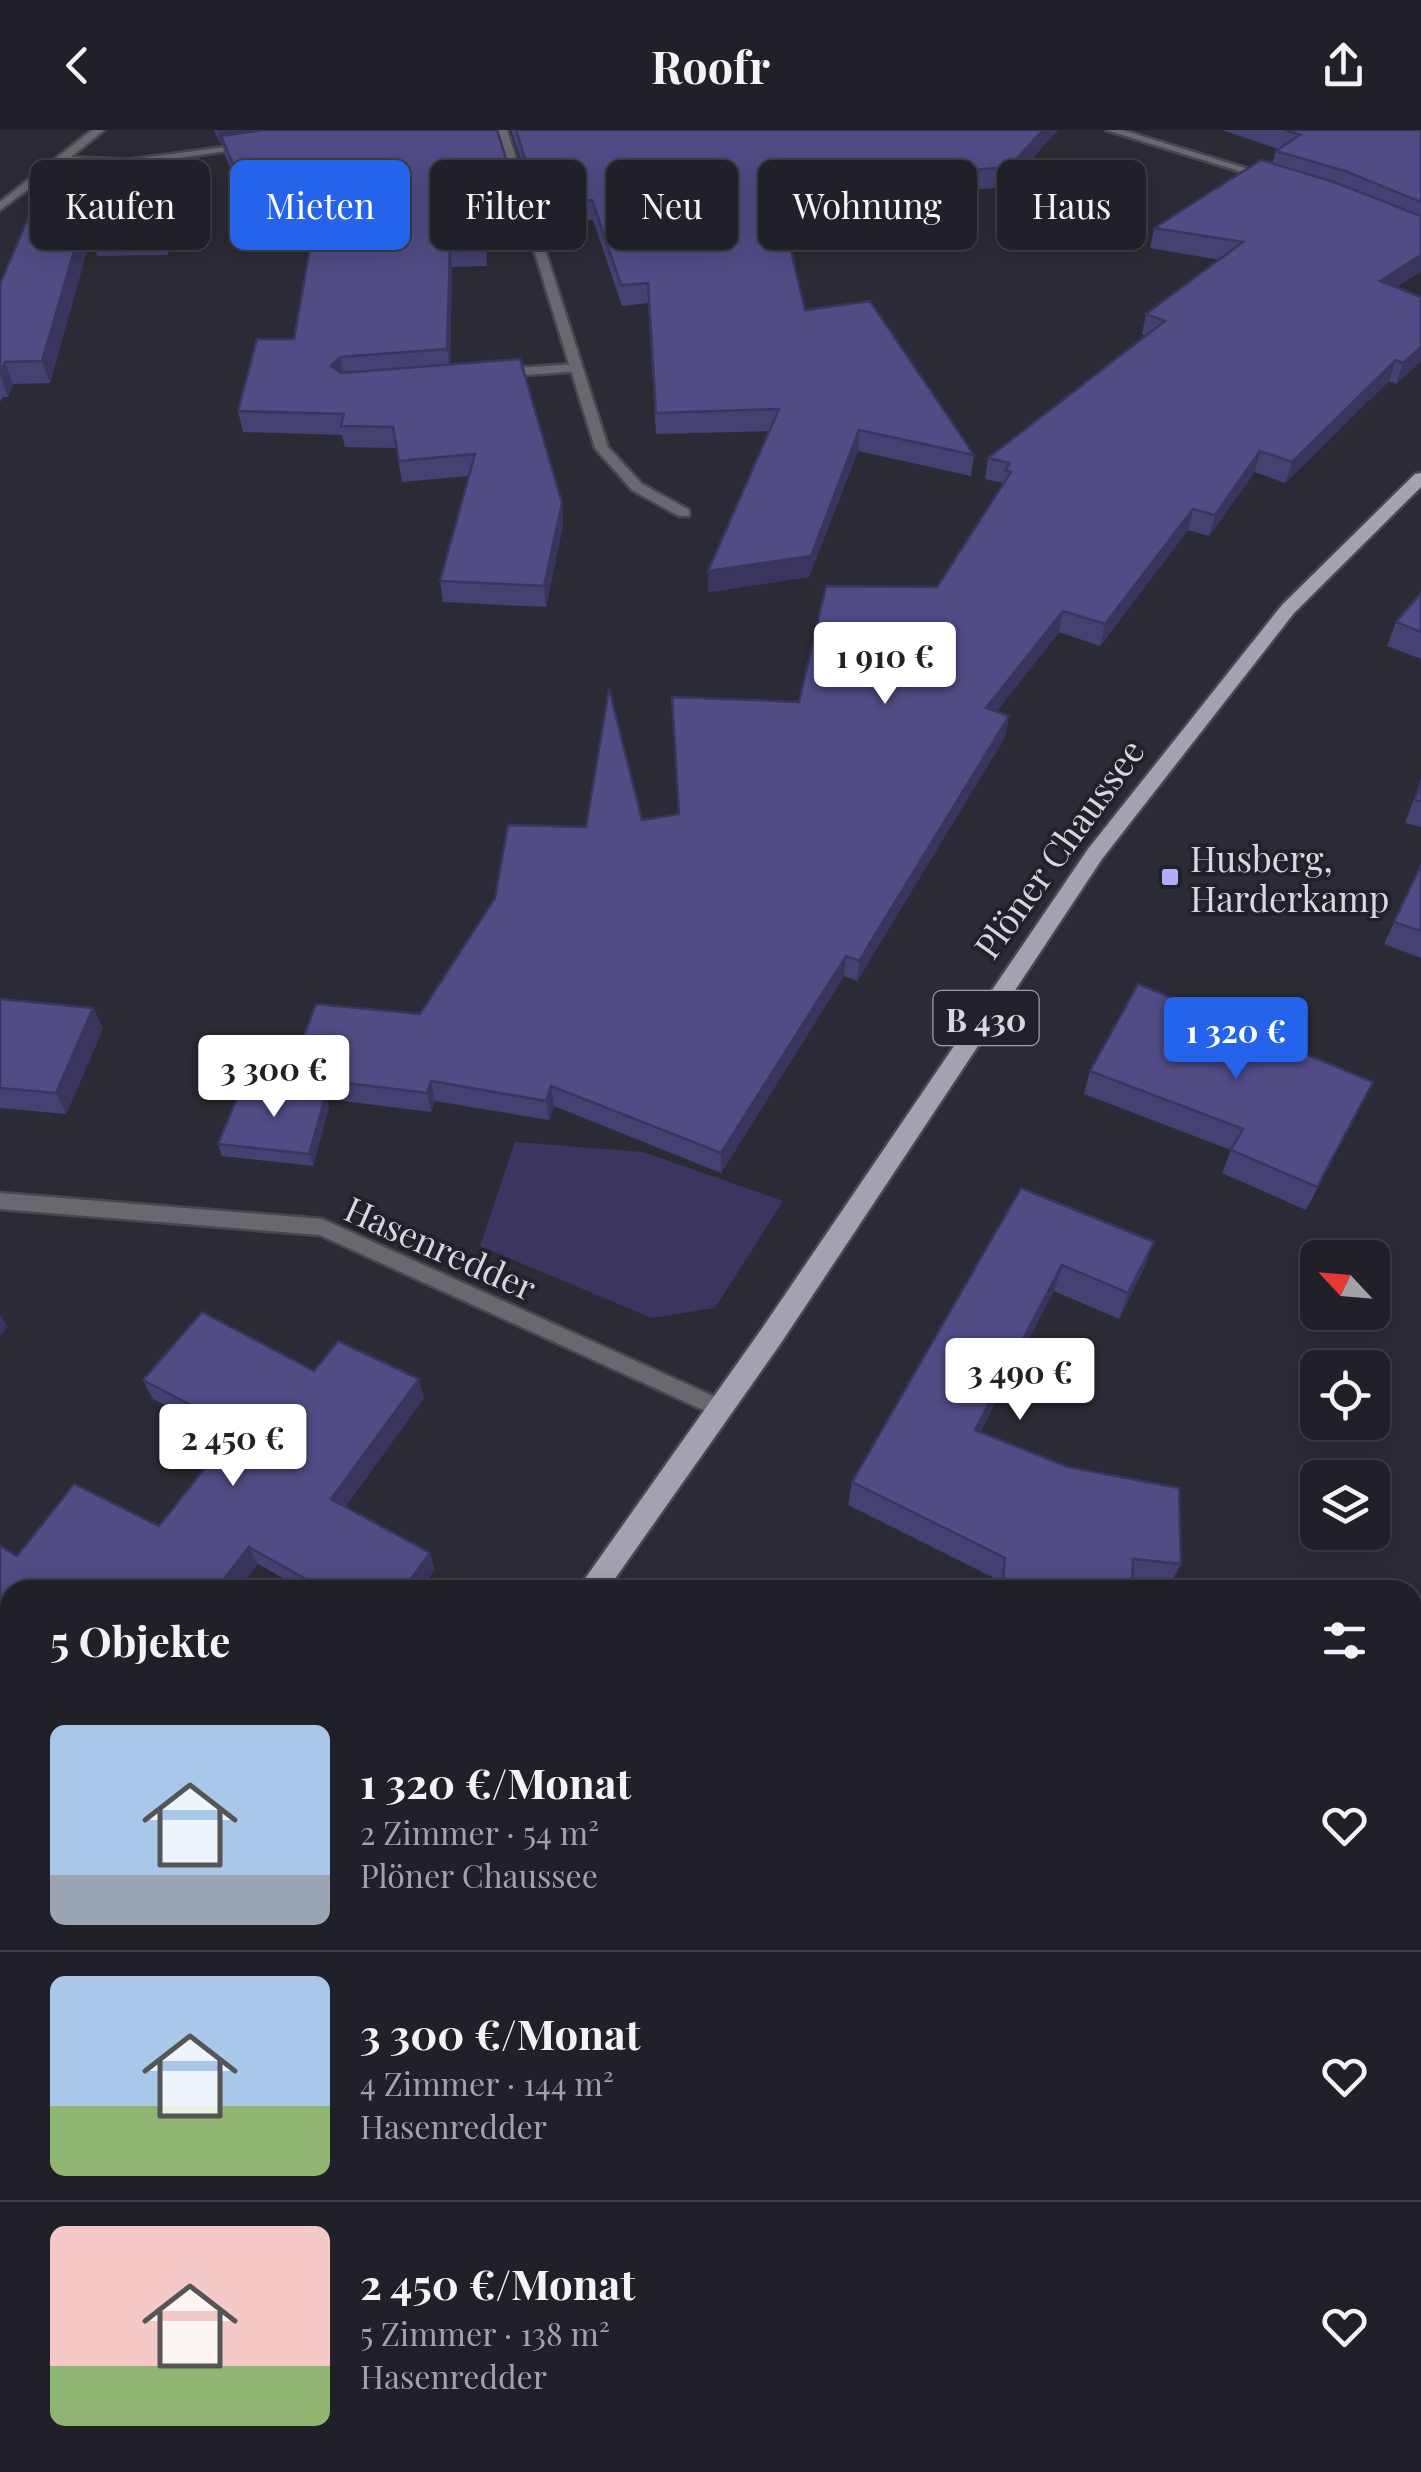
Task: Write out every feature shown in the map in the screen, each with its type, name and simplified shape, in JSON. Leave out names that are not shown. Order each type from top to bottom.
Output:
[{"type":"main road","name":"Plöner Chaussee","points":[[599,1580],[1096,854],[1288,608],[1421,478]]},
{"type":"street","points":[[65,160],[99,130]]},
{"type":"street","points":[[502,130],[602,448],[637,487],[684,513]]},
{"type":"street","points":[[1111,130],[1280,181]]},
{"type":"street","points":[[149,160],[259,145]]},
{"type":"street","points":[[0,208],[30,186]]},
{"type":"street","points":[[482,375],[577,368]]},
{"type":"street","name":"Hasenredder","points":[[0,1201],[322,1228],[719,1408]]},
{"type":"shaded area","points":[[515,1142],[643,1152],[783,1201],[715,1308],[652,1318],[480,1246]]},
{"type":"building","points":[[262,130],[497,130],[507,160],[430,160],[430,250],[450,250],[447,349],[340,357],[331,366],[341,373],[520,359],[562,503],[544,586],[440,581],[475,454],[399,461],[393,427],[341,426],[344,414],[238,411],[257,339],[294,339],[310,250],[410,250],[410,160],[231,160],[221,136]]},
{"type":"building","points":[[516,130],[1043,130],[1015,160],[997,160],[997,168],[977,170],[977,160],[758,160],[758,250],[791,250],[805,310],[870,301],[974,455],[859,430],[811,556],[708,571],[779,409],[656,413],[648,283],[621,285],[609,250],[738,250],[738,160],[606,160],[606,241],[592,200],[586,200],[586,160],[525,160]]},
{"type":"building","points":[[1285,130],[1421,130],[1421,202],[1345,171],[1276,151],[1300,135]]},
{"type":"building","points":[[1261,160],[1334,182],[1421,216],[1421,255],[1380,281],[1421,297],[1421,347],[1403,363],[1396,360],[1292,462],[1260,451],[1215,515],[1193,509],[1105,624],[1063,611],[986,708],[1009,716],[859,961],[846,956],[721,1153],[551,1086],[546,1101],[431,1081],[427,1093],[289,1076],[316,1004],[420,1014],[495,898],[508,825],[586,827],[609,689],[642,820],[679,814],[672,697],[799,702],[826,586],[937,587],[1011,472],[1005,470],[1010,463],[988,458],[1165,321],[1146,314],[1243,242],[1154,228]]},
{"type":"building","points":[[30,213],[30,250],[74,250],[42,361],[5,362],[0,374],[0,284]]},
{"type":"building","points":[[1421,593],[1421,632],[1396,622]]},
{"type":"building","points":[[1421,865],[1421,931],[1394,922]]},
{"type":"building","points":[[1138,984],[1373,1082],[1317,1187],[1231,1150],[1243,1129],[1090,1071]]},
{"type":"building","points":[[0,999],[93,1008],[56,1093],[0,1088]]},
{"type":"building","points":[[242,1085],[326,1095],[309,1154],[218,1144]]},
{"type":"building","points":[[1021,1188],[1154,1242],[1128,1293],[1062,1265],[975,1430],[1068,1467],[1179,1488],[1181,1564],[1133,1559],[1132,1580],[1003,1580],[1005,1558],[852,1482]]},
{"type":"building","points":[[202,1312],[314,1371],[338,1341],[419,1379],[331,1499],[430,1553],[410,1580],[307,1580],[249,1547],[223,1580],[0,1580],[0,1546],[17,1556],[74,1484],[159,1526],[236,1429],[143,1380]]},
{"type":"place","name":"Husberg, Harderkamp","points":[[1170,877]]}]
